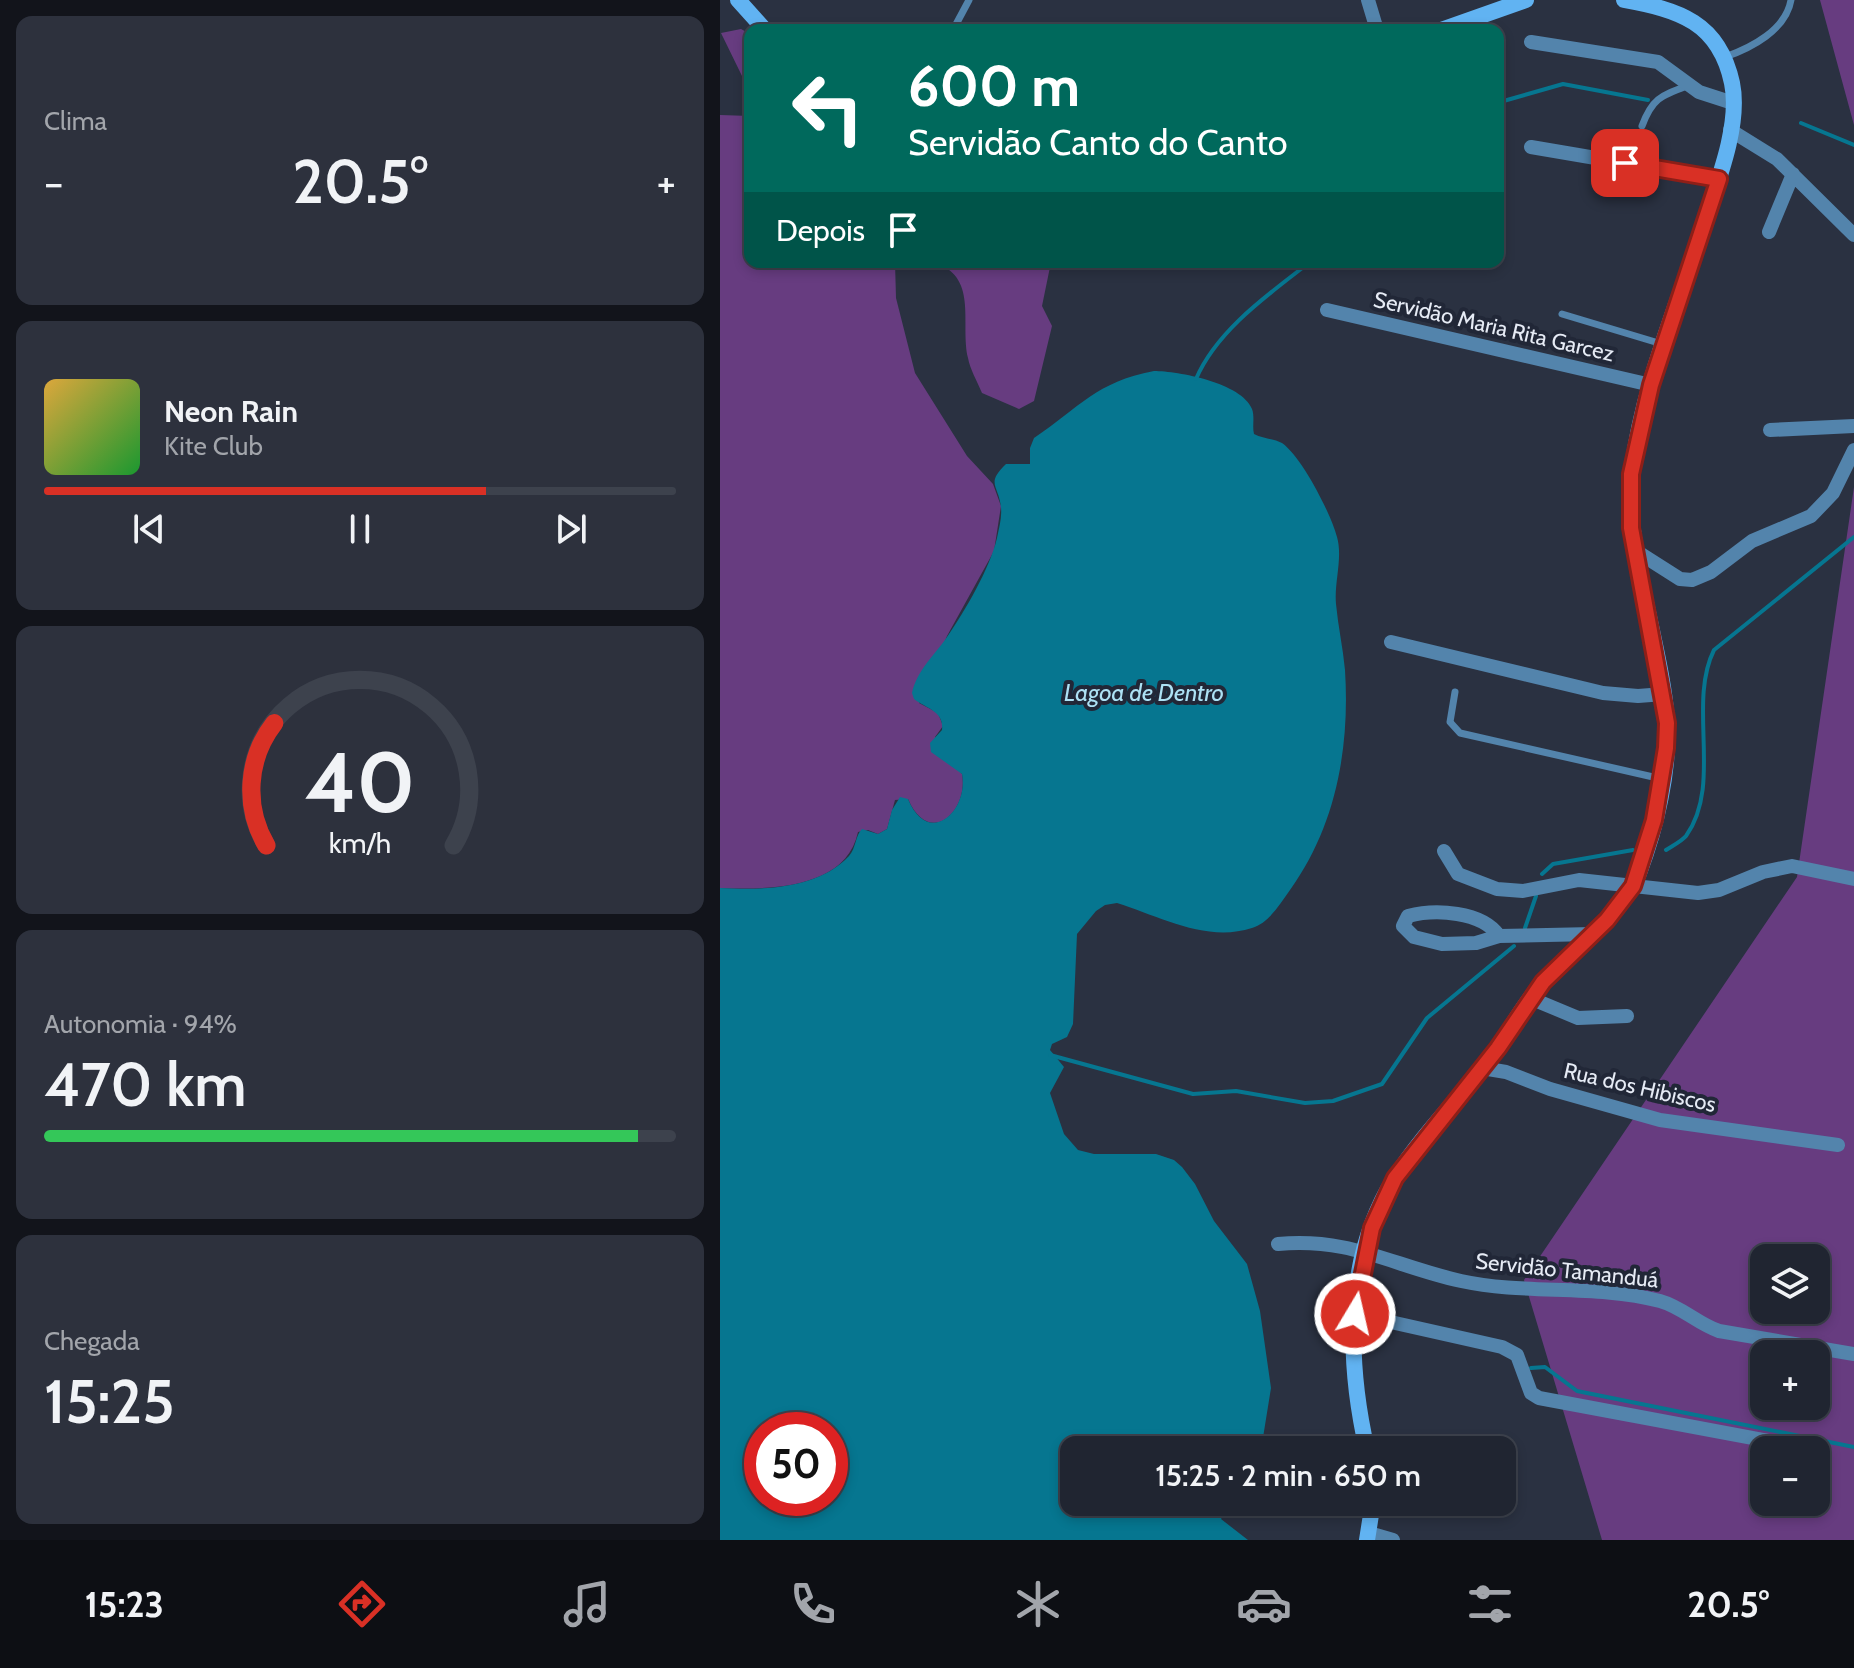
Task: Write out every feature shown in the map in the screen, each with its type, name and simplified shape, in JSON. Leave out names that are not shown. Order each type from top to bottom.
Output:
[{"type":"main road","points":[[738,0],[760,24]]},
{"type":"main road","points":[[1458,24],[1526,0]]},
{"type":"main road","points":[[1364,1436],[1354,1388],[1355,1314],[1366,1252],[1378,1211],[1395,1178],[1482,1068],[1530,998],[1553,971],[1593,934],[1633,886],[1646,852],[1662,779],[1667,723],[1631,528],[1631,474],[1651,385],[1719,179],[1730,130],[1733,86],[1722,58],[1707,33],[1694,21],[1663,7],[1624,0]]},
{"type":"main road","points":[[1368,1537],[1371,1516]]},
{"type":"street","points":[[1368,0],[1375,24]]},
{"type":"street","points":[[1531,42],[1658,62],[1687,86],[1733,103]]},
{"type":"street","points":[[1730,130],[1767,152],[1793,174],[1854,235]]},
{"type":"street","points":[[1531,147],[1719,179]]},
{"type":"street","points":[[1769,232],[1793,174]]},
{"type":"street","name":"Servidão Maria Rita Garcez","points":[[1327,310],[1651,385]]},
{"type":"street","points":[[1770,430],[1854,426]]},
{"type":"street","points":[[1636,551],[1680,579],[1692,580],[1711,572],[1752,541],[1811,516],[1833,493],[1854,450]]},
{"type":"street","points":[[1391,642],[1603,693],[1638,696],[1664,694]]},
{"type":"street","points":[[1444,851],[1458,874],[1497,889],[1523,891],[1579,880],[1698,893],[1719,890],[1763,872],[1792,866],[1854,879]]},
{"type":"street","points":[[1499,936],[1492,926],[1475,919],[1426,911],[1408,916],[1403,926],[1414,937],[1442,944],[1476,943],[1499,936],[1593,934]]},
{"type":"street","points":[[1530,998],[1578,1018],[1627,1016]]},
{"type":"street","name":"Rua dos Hibiscos","points":[[1482,1068],[1506,1072],[1550,1089],[1660,1120],[1838,1145]]},
{"type":"street","name":"Servidão Tamanduá","points":[[1278,1244],[1328,1243],[1472,1283],[1637,1297],[1675,1307],[1704,1326],[1719,1331],[1854,1354]]},
{"type":"street","points":[[1355,1314],[1502,1347],[1517,1355],[1531,1393],[1539,1398],[1750,1438]]},
{"type":"street","points":[[1368,1537],[1393,1540]]},
{"type":"lane","points":[[956,24],[969,0]]},
{"type":"lane","points":[[1722,58],[1743,51],[1767,36],[1787,14],[1791,0]]},
{"type":"lane","points":[[1642,126],[1649,106],[1662,95],[1687,86]]},
{"type":"lane","points":[[1562,314],[1664,345]]},
{"type":"lane","points":[[1455,692],[1450,722],[1453,729],[1460,733],[1662,779]]},
{"type":"shaded area","points":[[1820,0],[1854,0],[1854,125]]},
{"type":"shaded area","points":[[744,31],[744,86],[742,76],[721,33]]},
{"type":"shaded area","points":[[720,115],[744,116],[744,268],[895,268],[896,298],[915,373],[967,456],[993,484],[1001,506],[994,551],[947,636],[919,703],[938,713],[943,726],[935,737],[962,774],[963,787],[954,811],[937,823],[917,814],[908,799],[895,800],[887,829],[878,834],[868,830],[858,832],[851,851],[838,866],[821,876],[781,886],[739,889],[720,888]]},
{"type":"shaded area","points":[[1050,268],[1042,306],[1052,326],[1034,401],[1019,409],[982,393],[968,358],[962,289],[957,278],[947,269]]},
{"type":"shaded area","points":[[1854,487],[1854,1540],[1602,1540],[1524,1280],[1797,877]]},
{"type":"water","name":"Lagoa de Dentro","points":[[1154,371],[1178,373],[1208,380],[1236,392],[1252,409],[1254,434],[1282,443],[1307,473],[1329,515],[1339,545],[1336,604],[1345,670],[1345,728],[1337,785],[1319,840],[1306,865],[1269,917],[1258,926],[1235,932],[1183,926],[1117,903],[1105,905],[1096,911],[1077,934],[1073,1024],[1067,1037],[1052,1044],[1050,1050],[1064,1067],[1050,1093],[1064,1134],[1078,1150],[1094,1154],[1156,1154],[1174,1160],[1195,1184],[1214,1221],[1247,1264],[1260,1311],[1271,1388],[1263,1436],[1060,1436],[1060,1516],[1223,1516],[1221,1519],[1248,1540],[720,1540],[720,888],[788,886],[821,876],[849,856],[862,829],[878,834],[887,829],[892,810],[900,797],[908,799],[917,814],[926,821],[936,823],[954,811],[963,787],[962,774],[931,752],[930,743],[942,730],[942,724],[934,711],[914,699],[914,685],[961,615],[989,562],[1001,516],[996,476],[1006,464],[1030,464],[1030,448],[1034,438],[1090,397],[1117,382]]},
{"type":"waterway","points":[[1504,101],[1563,84],[1648,100]]},
{"type":"waterway","points":[[1801,123],[1854,145]]},
{"type":"waterway","points":[[1196,379],[1205,361],[1230,329],[1302,268]]},
{"type":"waterway","points":[[1666,850],[1686,836],[1697,816],[1704,769],[1703,695],[1714,650],[1854,537]]},
{"type":"waterway","points":[[1542,874],[1553,864],[1633,850]]},
{"type":"waterway","points":[[1525,928],[1536,896]]},
{"type":"waterway","points":[[1050,1055],[1193,1094],[1236,1091],[1305,1103],[1333,1101],[1382,1084],[1427,1018],[1514,946]]},
{"type":"waterway","points":[[1531,1368],[1545,1367],[1577,1391],[1854,1447]]},
{"type":"route","points":[[1355,1314],[1372,1228],[1395,1178],[1498,1048],[1543,982],[1620,905],[1639,872],[1654,820],[1667,723],[1631,528],[1631,474],[1651,385],[1719,179],[1625,163]]}]
